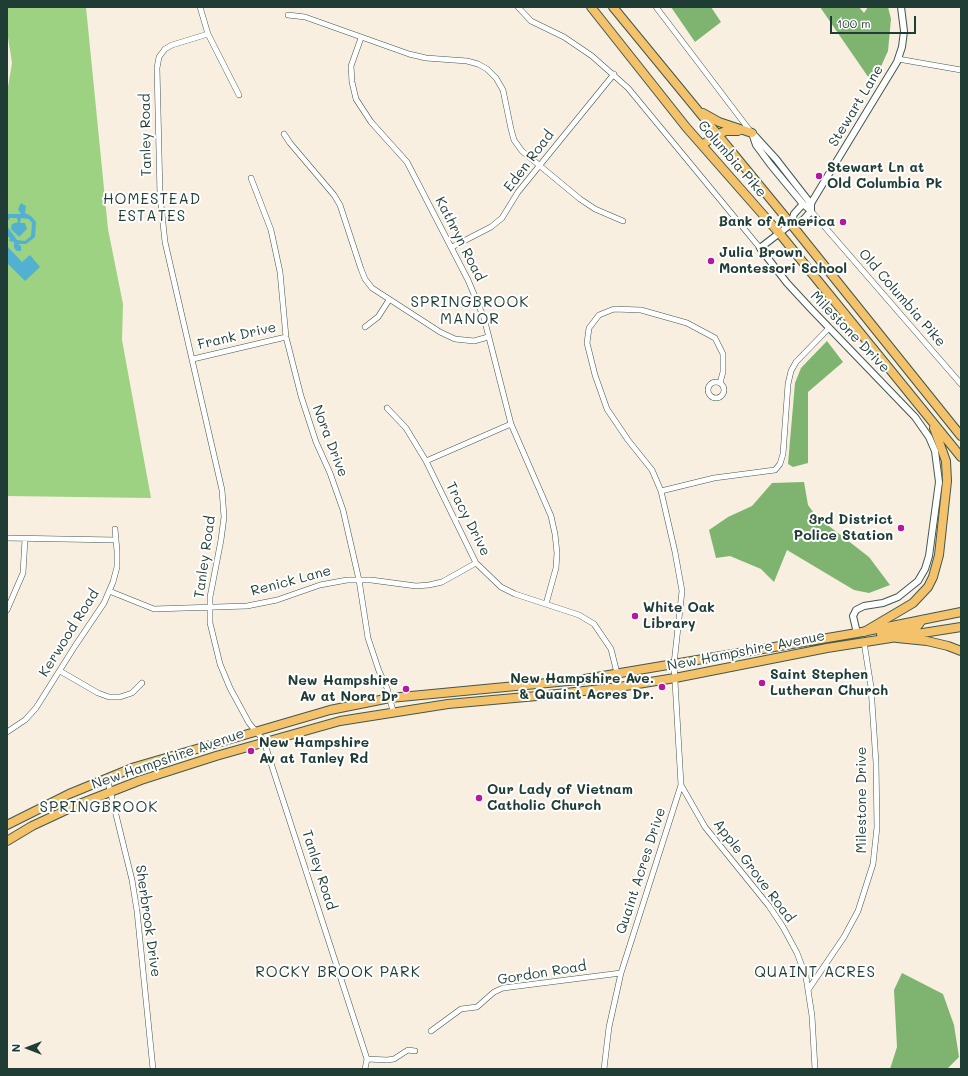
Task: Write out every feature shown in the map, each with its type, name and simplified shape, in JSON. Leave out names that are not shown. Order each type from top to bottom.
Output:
[{"type":"main road","name":"Columbia Pike","points":[[591,7],[702,145],[780,234],[961,457]]},
{"type":"main road","name":"Columbia Pike","points":[[613,7],[718,134],[961,436]]},
{"type":"main road","points":[[697,110],[719,122],[752,133]]},
{"type":"main road","points":[[702,145],[718,134],[726,131],[743,131]]},
{"type":"main road","points":[[934,403],[961,428]]},
{"type":"main road","points":[[827,648],[830,644],[850,639],[860,632],[913,604],[928,587],[933,577],[939,555],[947,481],[946,461],[942,446],[930,419]]},
{"type":"main road","name":"New Hampshire Avenue","points":[[7,825],[62,797],[106,778],[169,756],[330,710],[390,698],[538,684],[617,673],[860,632],[961,612]]},
{"type":"main road","points":[[864,642],[865,636],[916,628],[922,620]]},
{"type":"main road","name":"New Hampshire Avenue","points":[[7,841],[32,826],[77,804],[171,770],[264,741],[340,721],[448,704],[540,696],[675,678],[827,648],[961,628]]},
{"type":"main road","points":[[897,638],[927,641],[961,651]]},
{"type":"main road","points":[[538,684],[540,696]]},
{"type":"street","points":[[200,7],[208,34],[239,95]]},
{"type":"street","name":"Milestone Drive","points":[[518,7],[531,21],[564,37],[592,56],[614,74],[648,111],[760,248],[787,284],[915,417],[929,437],[935,451],[939,482],[934,525],[929,556],[925,569],[918,581],[898,596],[856,610],[853,616],[860,632]]},
{"type":"street","name":"Old Columbia Pike","points":[[656,7],[752,133],[776,159],[811,204]]},
{"type":"street","name":"Stewart Lane","points":[[811,204],[876,99],[898,59],[902,47],[904,31],[901,7]]},
{"type":"street","points":[[288,15],[305,17],[409,54],[432,59],[467,61],[478,64],[487,69],[496,78],[503,90],[514,140],[522,151],[595,209],[623,221]]},
{"type":"street","name":"Tanley Road","points":[[208,34],[172,45],[164,49],[159,57],[157,68],[162,215],[165,242],[222,490],[224,517],[210,596],[213,637],[220,664],[248,723],[264,741],[367,1059],[365,1069]]},
{"type":"street","name":"Kathryn Road","points":[[361,38],[351,66],[352,82],[356,99],[371,122],[407,162],[452,247],[478,301],[484,318],[511,424],[551,516],[556,534],[556,568],[546,604]]},
{"type":"street","points":[[898,59],[961,70]]},
{"type":"street","name":"Eden Road","points":[[452,247],[491,227],[502,218],[518,192],[614,74]]},
{"type":"street","name":"Old Columbia Pike","points":[[752,133],[756,145],[803,204],[811,211],[961,384]]},
{"type":"street","points":[[284,134],[334,195],[340,205],[365,279],[372,288],[440,332],[455,339],[474,341],[488,337]]},
{"type":"street","name":"Nora Drive","points":[[251,178],[271,230],[280,272],[286,337],[303,402],[316,442],[330,473],[343,510],[359,580],[368,638],[390,698],[393,712]]},
{"type":"street","points":[[760,248],[791,224],[794,214],[803,204]]},
{"type":"street","points":[[791,224],[798,223],[811,211],[811,204]]},
{"type":"street","points":[[365,327],[378,317],[389,300]]},
{"type":"street","name":"Quaint Acres Drive","points":[[604,1069],[609,1027],[621,973],[681,785],[674,664],[682,591],[661,490],[652,470],[628,440],[607,409],[595,376],[587,343],[589,328],[598,315],[614,309],[642,310],[687,323],[715,338],[723,354],[723,372],[720,382]]},
{"type":"street","points":[[661,490],[714,478],[774,470],[780,464],[783,454],[788,384],[791,371],[796,362],[829,328]]},
{"type":"street","name":"Frank Drive","points":[[193,359],[286,337]]},
{"type":"street","name":"Tracy Drive","points":[[387,408],[406,428],[426,461],[476,563],[501,587],[515,594],[579,616],[594,624],[611,649],[617,673]]},
{"type":"street","points":[[426,461],[511,424]]},
{"type":"street","name":"Kerwood Road","points":[[7,732],[25,720],[36,708],[110,591],[117,567],[115,529]]},
{"type":"street","points":[[7,538],[116,540]]},
{"type":"street","points":[[7,610],[24,573],[25,539]]},
{"type":"street","name":"Renick Lane","points":[[110,591],[154,609],[264,604],[320,585],[347,580],[405,585],[429,585],[448,579],[476,563]]},
{"type":"street","name":"Milestone Drive","points":[[808,990],[844,937],[858,911],[873,864],[876,827],[876,762],[872,687],[864,642]]},
{"type":"street","points":[[60,671],[98,694],[109,698],[120,697],[132,692],[142,683]]},
{"type":"street","name":"Sherbrook Drive","points":[[106,778],[137,911],[153,1069]]},
{"type":"street","name":"Apple Grove Road","points":[[681,785],[705,827],[769,906],[783,927],[797,953],[806,977],[812,1016],[815,1069]]},
{"type":"street","name":"Gordon Road","points":[[431,1031],[461,1009],[477,1007],[494,992],[503,988],[621,973]]},
{"type":"street","points":[[367,1059],[394,1059],[408,1050],[415,1050]]},
{"type":"green space","points":[[7,7],[86,7],[108,229],[123,304],[122,340],[151,498],[7,496],[7,93],[12,63],[7,31]]},
{"type":"green space","points":[[671,7],[711,7],[721,22],[695,42]]},
{"type":"green space","points":[[820,7],[859,7],[864,13],[868,7],[888,7],[891,19],[888,51],[873,84]]},
{"type":"green space","points":[[827,341],[843,362],[808,392],[808,463],[793,467],[788,464],[795,383],[801,368]]},
{"type":"green space","points":[[804,482],[808,505],[816,516],[869,557],[890,585],[869,593],[854,590],[787,550],[774,582],[761,569],[730,556],[716,558],[709,530],[728,517],[752,506],[772,483]]},
{"type":"green space","points":[[902,973],[943,994],[954,1025],[959,1057],[947,1069],[890,1069],[897,1047],[894,990]]},
{"type":"water","points":[[21,203],[26,206],[25,213],[31,216],[36,222],[35,237],[26,244],[18,244],[21,246],[21,251],[17,251],[14,248],[14,242],[9,241],[10,238],[7,236],[7,226],[17,240],[25,241],[31,236],[32,223],[29,219],[21,218],[20,223],[25,223],[27,229],[19,237],[11,229],[12,224],[18,222],[17,218],[10,218],[7,222],[7,214],[21,214],[18,209]]},
{"type":"water","points":[[7,246],[22,262],[30,255],[40,267],[25,281],[7,263]]},
{"type":"place","name":"Stewart Ln at Old Columbia Pk","points":[[819,176]]},
{"type":"place","name":"Bank of America","points":[[843,222]]},
{"type":"place","name":"Julia Brown Montessori School","points":[[711,261]]},
{"type":"place","name":"3rd District Police Station","points":[[901,528]]},
{"type":"place","name":"White Oak Library","points":[[635,616]]},
{"type":"place","name":"Saint Stephen Lutheran Church","points":[[762,683]]},
{"type":"place","name":"New Hampshire Ave. & Quaint Acres Dr.","points":[[662,687]]},
{"type":"place","name":"New Hampshire Av at Nora Dr","points":[[406,689]]},
{"type":"place","name":"New Hampshire Av at Tanley Rd","points":[[251,751]]},
{"type":"place","name":"Our Lady of Vietnam Catholic Church","points":[[479,798]]},
{"type":"district","name":"HOMESTEAD ESTATES","points":[[152,208]]},
{"type":"district","name":"SPRINGBROOK MANOR","points":[[470,310]]},
{"type":"district","name":"SPRINGBROOK","points":[[99,807]]},
{"type":"district","name":"ROCKY BROOK PARK","points":[[338,972]]},
{"type":"district","name":"QUAINT ACRES","points":[[815,972]]}]
